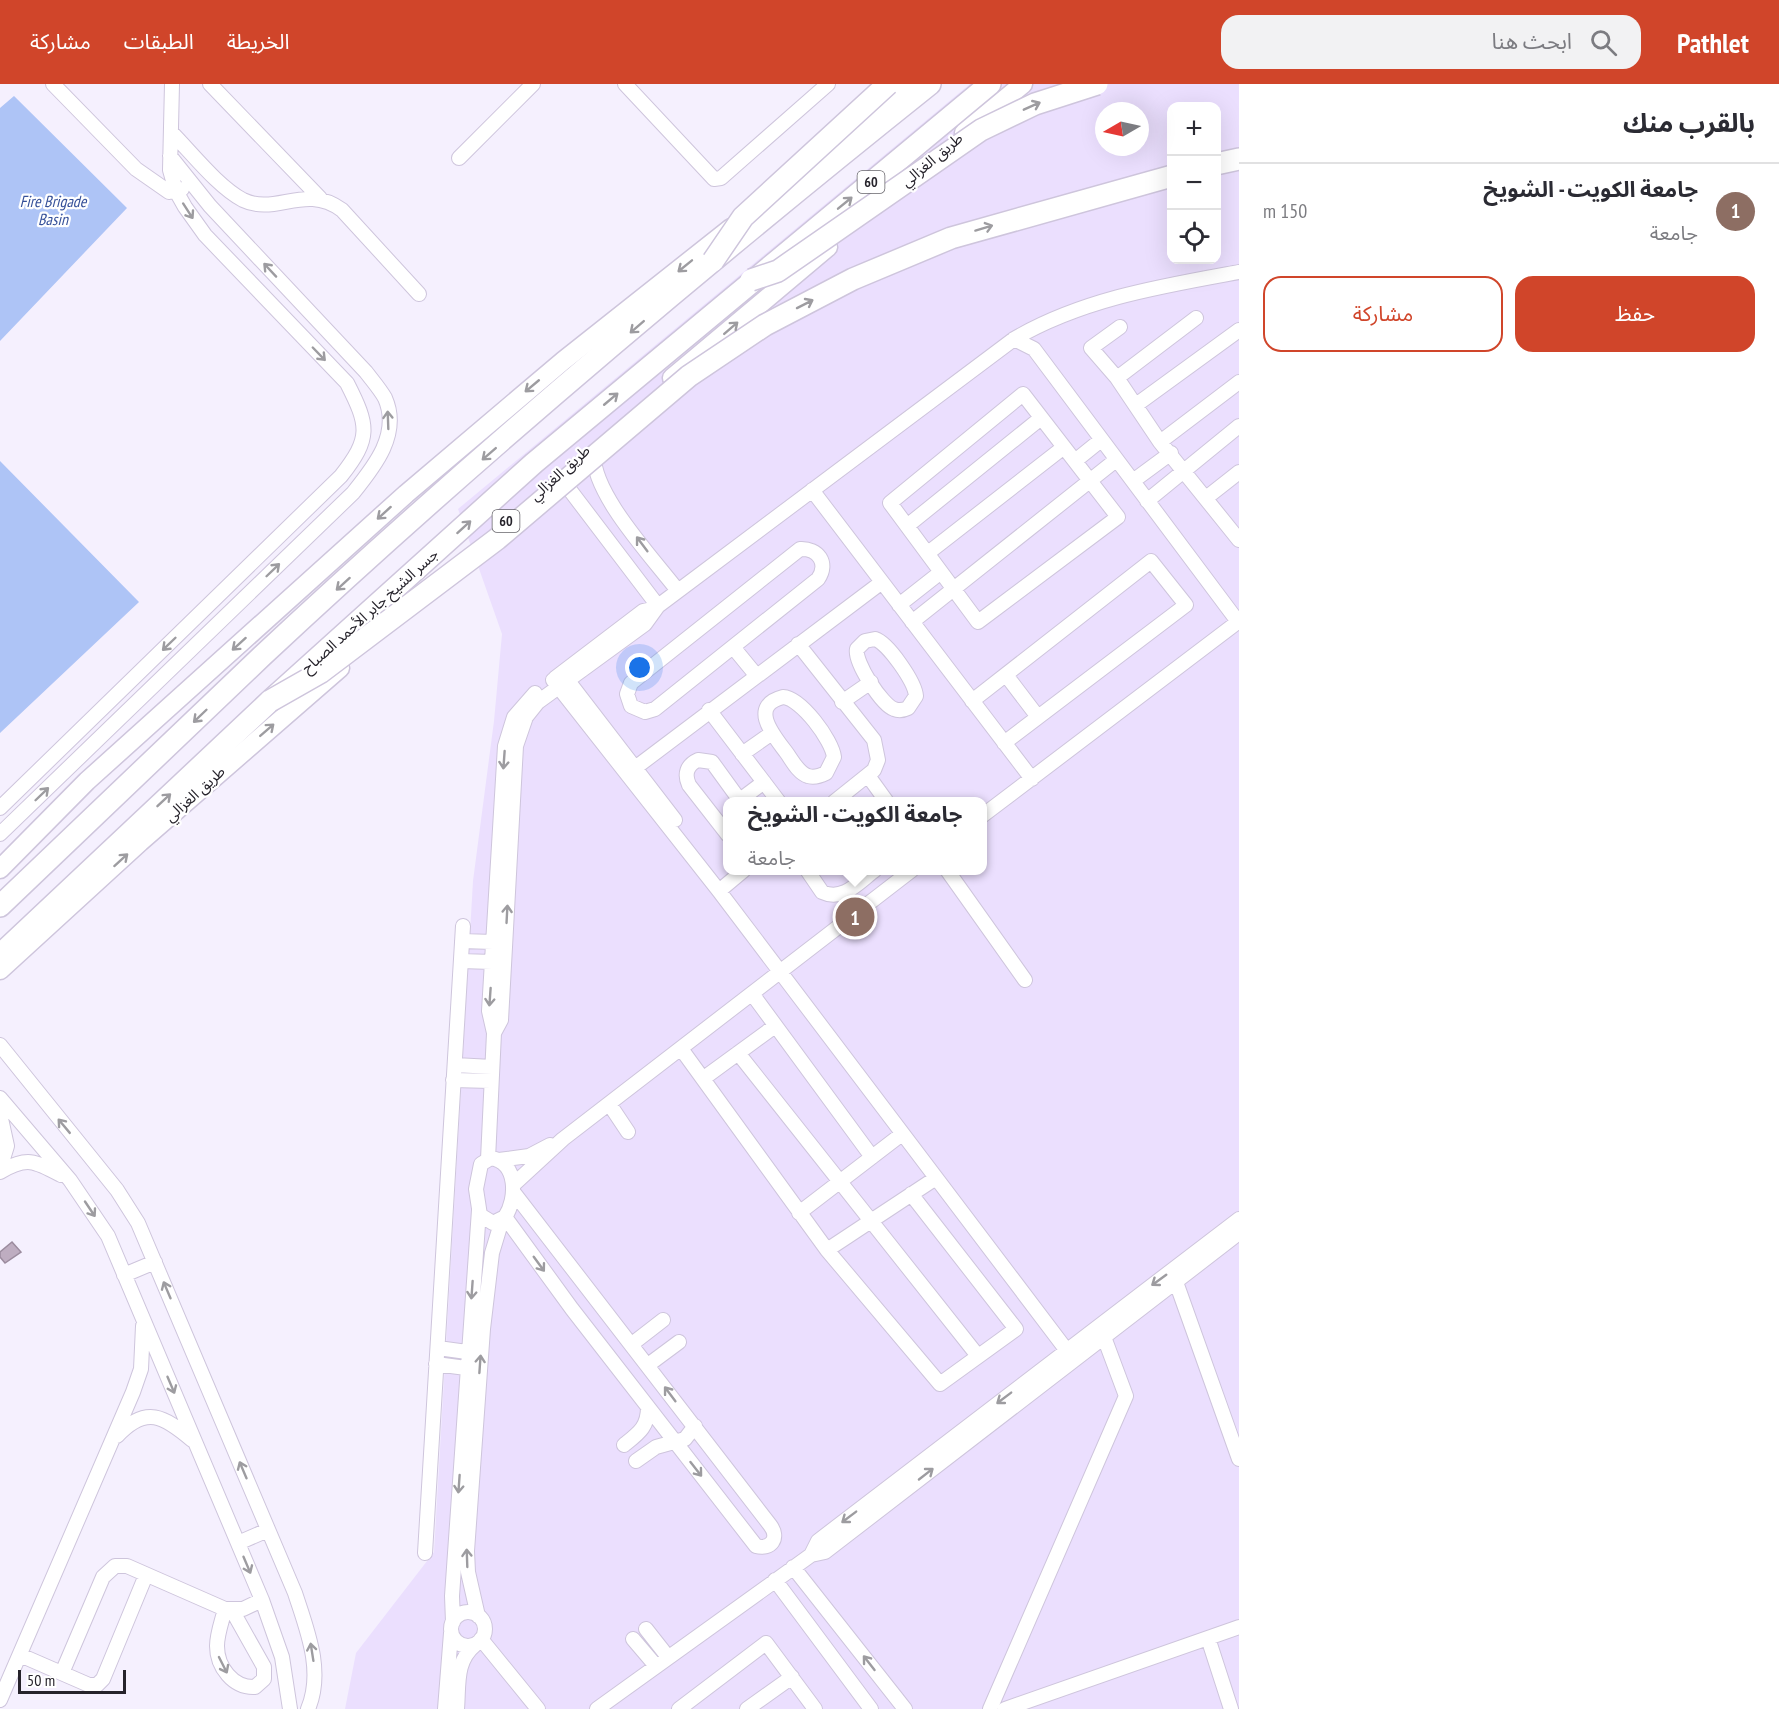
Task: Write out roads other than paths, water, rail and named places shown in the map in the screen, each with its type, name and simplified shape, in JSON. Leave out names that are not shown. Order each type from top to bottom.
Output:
[{"type":"highway","points":[[713,261],[743,217],[888,84]]},
{"type":"highway","points":[[0,906],[264,655],[478,462],[713,261],[930,84]]},
{"type":"highway","name":"طريق الغزالي","points":[[751,280],[990,84]]},
{"type":"highway","points":[[751,280],[778,270],[981,130],[1035,104],[1097,84]]},
{"type":"highway","points":[[1221,163],[1239,159]]},
{"type":"highway","points":[[270,701],[321,672],[478,553],[689,376],[765,325],[853,279],[951,237],[1167,177]]},
{"type":"highway","name":"جسر الشيخ جابر الأحمد الصباح","points":[[0,955],[270,701],[534,463],[751,280]]},
{"type":"main road","points":[[0,870],[87,781],[422,479],[563,361],[910,84]]},
{"type":"main road","name":"طريق الغزالي","points":[[0,970],[219,772],[595,442],[1023,84]]},
{"type":"street","points":[[53,84],[136,169],[169,192],[192,185]]},
{"type":"street","points":[[0,808],[341,476],[358,454],[364,436],[361,410],[347,383],[205,236],[176,191],[170,170],[172,84]]},
{"type":"street","points":[[210,84],[320,198]]},
{"type":"street","points":[[459,158],[533,84]]},
{"type":"street","points":[[626,84],[714,179],[721,178],[828,84]]},
{"type":"street","points":[[171,132],[222,184],[244,201],[267,203],[320,198],[329,201],[342,210],[419,294]]},
{"type":"street","points":[[0,834],[352,493],[372,470],[386,446],[391,420],[384,398],[366,372],[192,185],[170,156]]},
{"type":"street","points":[[493,1159],[491,1081],[494,1033],[489,1018],[506,736],[522,706],[645,624],[657,607],[1014,339],[1048,319],[1094,303],[1239,272]]},
{"type":"street","points":[[1117,378],[1196,318]]},
{"type":"street","points":[[1120,327],[1091,348],[1117,378],[1160,442],[1237,533]]},
{"type":"street","points":[[1136,405],[1239,330]]},
{"type":"street","points":[[987,812],[1239,622],[1034,349],[1014,339]]},
{"type":"street","points":[[1160,442],[1239,382]]},
{"type":"street","points":[[1023,394],[1041,418],[1118,517],[978,621],[890,503],[1023,394]]},
{"type":"street","points":[[907,526],[1041,418]]},
{"type":"street","points":[[1147,501],[1239,426]]},
{"type":"street","points":[[1075,461],[1101,440]]},
{"type":"street","points":[[595,442],[594,471],[607,497],[678,591]]},
{"type":"street","points":[[928,553],[1064,447]]},
{"type":"street","points":[[1133,481],[1171,453]]},
{"type":"street","points":[[912,622],[1116,460]]},
{"type":"street","points":[[1206,498],[1239,472]]},
{"type":"street","points":[[559,475],[657,607]]},
{"type":"street","points":[[812,490],[1032,779]]},
{"type":"street","points":[[806,549],[817,553],[823,569],[819,579],[733,648],[655,709],[640,711],[628,700],[628,688],[635,678],[795,551],[806,549]]},
{"type":"street","points":[[972,701],[1150,561],[1186,604],[1004,742]]},
{"type":"street","points":[[899,605],[941,572]]},
{"type":"street","points":[[635,768],[882,582]]},
{"type":"street","points":[[875,639],[885,644],[914,686],[915,700],[904,710],[894,709],[871,682],[859,666],[856,655],[865,641],[875,639]]},
{"type":"street","points":[[798,644],[874,740],[878,760],[874,771],[844,797]]},
{"type":"street","points":[[733,648],[756,675]]},
{"type":"street","points":[[1005,675],[1038,717]]},
{"type":"street","points":[[561,680],[635,768],[722,888]]},
{"type":"street","points":[[561,680],[1074,1352]]},
{"type":"street","points":[[494,1033],[501,1020],[518,736],[532,709],[561,680]]},
{"type":"street","points":[[842,702],[871,682]]},
{"type":"street","points":[[783,697],[794,700],[831,745],[834,757],[830,769],[814,777],[802,773],[772,733],[765,720],[769,705],[783,697]]},
{"type":"street","points":[[709,711],[776,797]]},
{"type":"street","points":[[742,754],[772,733]]},
{"type":"street","points":[[723,829],[689,785],[686,775],[690,766],[703,759],[712,762],[738,797]]},
{"type":"street","points":[[869,777],[884,797]]},
{"type":"street","points":[[746,797],[764,782]]},
{"type":"street","points":[[722,888],[738,875]]},
{"type":"street","points":[[810,875],[822,892],[836,895],[846,893],[869,875]]},
{"type":"street","points":[[445,1709],[452,1628],[467,1352],[479,1210],[477,1179],[481,1164],[493,1159],[529,1156],[563,1139],[610,1106],[906,875]]},
{"type":"street","points":[[950,875],[1025,980]]},
{"type":"street","points":[[425,1553],[463,926]]},
{"type":"street","points":[[462,941],[493,942]]},
{"type":"street","points":[[461,961],[492,962]]},
{"type":"street","points":[[784,970],[902,1134],[1074,1352]]},
{"type":"street","points":[[753,995],[872,1157]]},
{"type":"street","points":[[704,1078],[775,1026]]},
{"type":"street","points":[[0,1045],[117,1190],[138,1223],[295,1593],[311,1646],[315,1683],[308,1709]]},
{"type":"street","points":[[682,1050],[826,1250],[940,1384],[1016,1329],[911,1194]]},
{"type":"street","points":[[738,1053],[978,1356]]},
{"type":"street","points":[[455,1065],[492,1067]]},
{"type":"street","points":[[453,1080],[491,1081]]},
{"type":"street","points":[[0,1098],[70,1180],[108,1236],[262,1600],[282,1657],[290,1709]]},
{"type":"street","points":[[610,1106],[628,1132]]},
{"type":"street","points":[[0,1114],[7,1146],[0,1171]]},
{"type":"street","points":[[799,1213],[902,1134]]},
{"type":"street","points":[[457,1709],[461,1665],[466,1654],[478,1642],[484,1625],[478,1616],[468,1572],[467,1551],[483,1329],[492,1253],[514,1189],[563,1139]]},
{"type":"street","points":[[493,1159],[507,1170],[514,1189],[775,1531],[775,1539],[771,1545],[764,1548],[756,1546],[504,1218]]},
{"type":"street","points":[[0,1171],[22,1161],[33,1161],[70,1180]]},
{"type":"street","points":[[826,1250],[936,1178]]},
{"type":"street","points":[[479,1210],[488,1222],[504,1218]]},
{"type":"street","points":[[597,1709],[793,1567],[811,1555],[825,1552],[1239,1220]]},
{"type":"street","points":[[1074,1352],[1104,1337],[1239,1233]]},
{"type":"street","points":[[124,1275],[155,1262]]},
{"type":"street","points":[[1176,1282],[1239,1459]]},
{"type":"street","points":[[572,1309],[579,1301],[594,1296]]},
{"type":"street","points":[[0,1700],[114,1440],[141,1369],[143,1319]]},
{"type":"street","points":[[632,1344],[663,1320]]},
{"type":"street","points":[[990,1709],[1126,1396],[1104,1337]]},
{"type":"street","points":[[648,1365],[680,1342]]},
{"type":"street","points":[[438,1348],[467,1352]]},
{"type":"street","points":[[436,1365],[466,1368]]},
{"type":"street","points":[[624,1445],[643,1431],[648,1420],[648,1407]]},
{"type":"street","points":[[114,1440],[138,1419],[159,1417],[170,1421],[195,1442]]},
{"type":"street","points":[[636,1461],[656,1446],[685,1439],[695,1426]]},
{"type":"street","points":[[238,1543],[268,1530]]},
{"type":"street","points":[[62,1673],[106,1572],[121,1565],[229,1609],[253,1606],[262,1600]]},
{"type":"street","points":[[793,1567],[906,1709]]},
{"type":"street","points":[[20,1655],[89,1685],[101,1683],[146,1575]]},
{"type":"street","points":[[775,1580],[871,1709]]},
{"type":"street","points":[[229,1609],[264,1668],[264,1679],[255,1687],[232,1679],[221,1665],[217,1647],[229,1609]]},
{"type":"street","points":[[452,1628],[461,1614],[478,1616]]},
{"type":"street","points":[[1005,1709],[1239,1627]]},
{"type":"street","points":[[452,1628],[458,1643],[478,1642]]},
{"type":"street","points":[[646,1629],[669,1657]]},
{"type":"street","points":[[1208,1638],[1231,1709]]},
{"type":"street","points":[[633,1639],[656,1666]]},
{"type":"street","points":[[478,1642],[538,1709]]},
{"type":"street","points":[[679,1709],[766,1643],[815,1709]]},
{"type":"street","points":[[747,1709],[792,1677]]},
{"type":"water","name":"Fire Brigade Basin","points":[[14,96],[127,208],[0,341],[0,108]]},
{"type":"water","points":[[0,461],[139,602],[0,733]]},
{"type":"place","name":"جامعة الكويت - الشويخ","points":[[855,917]]}]
